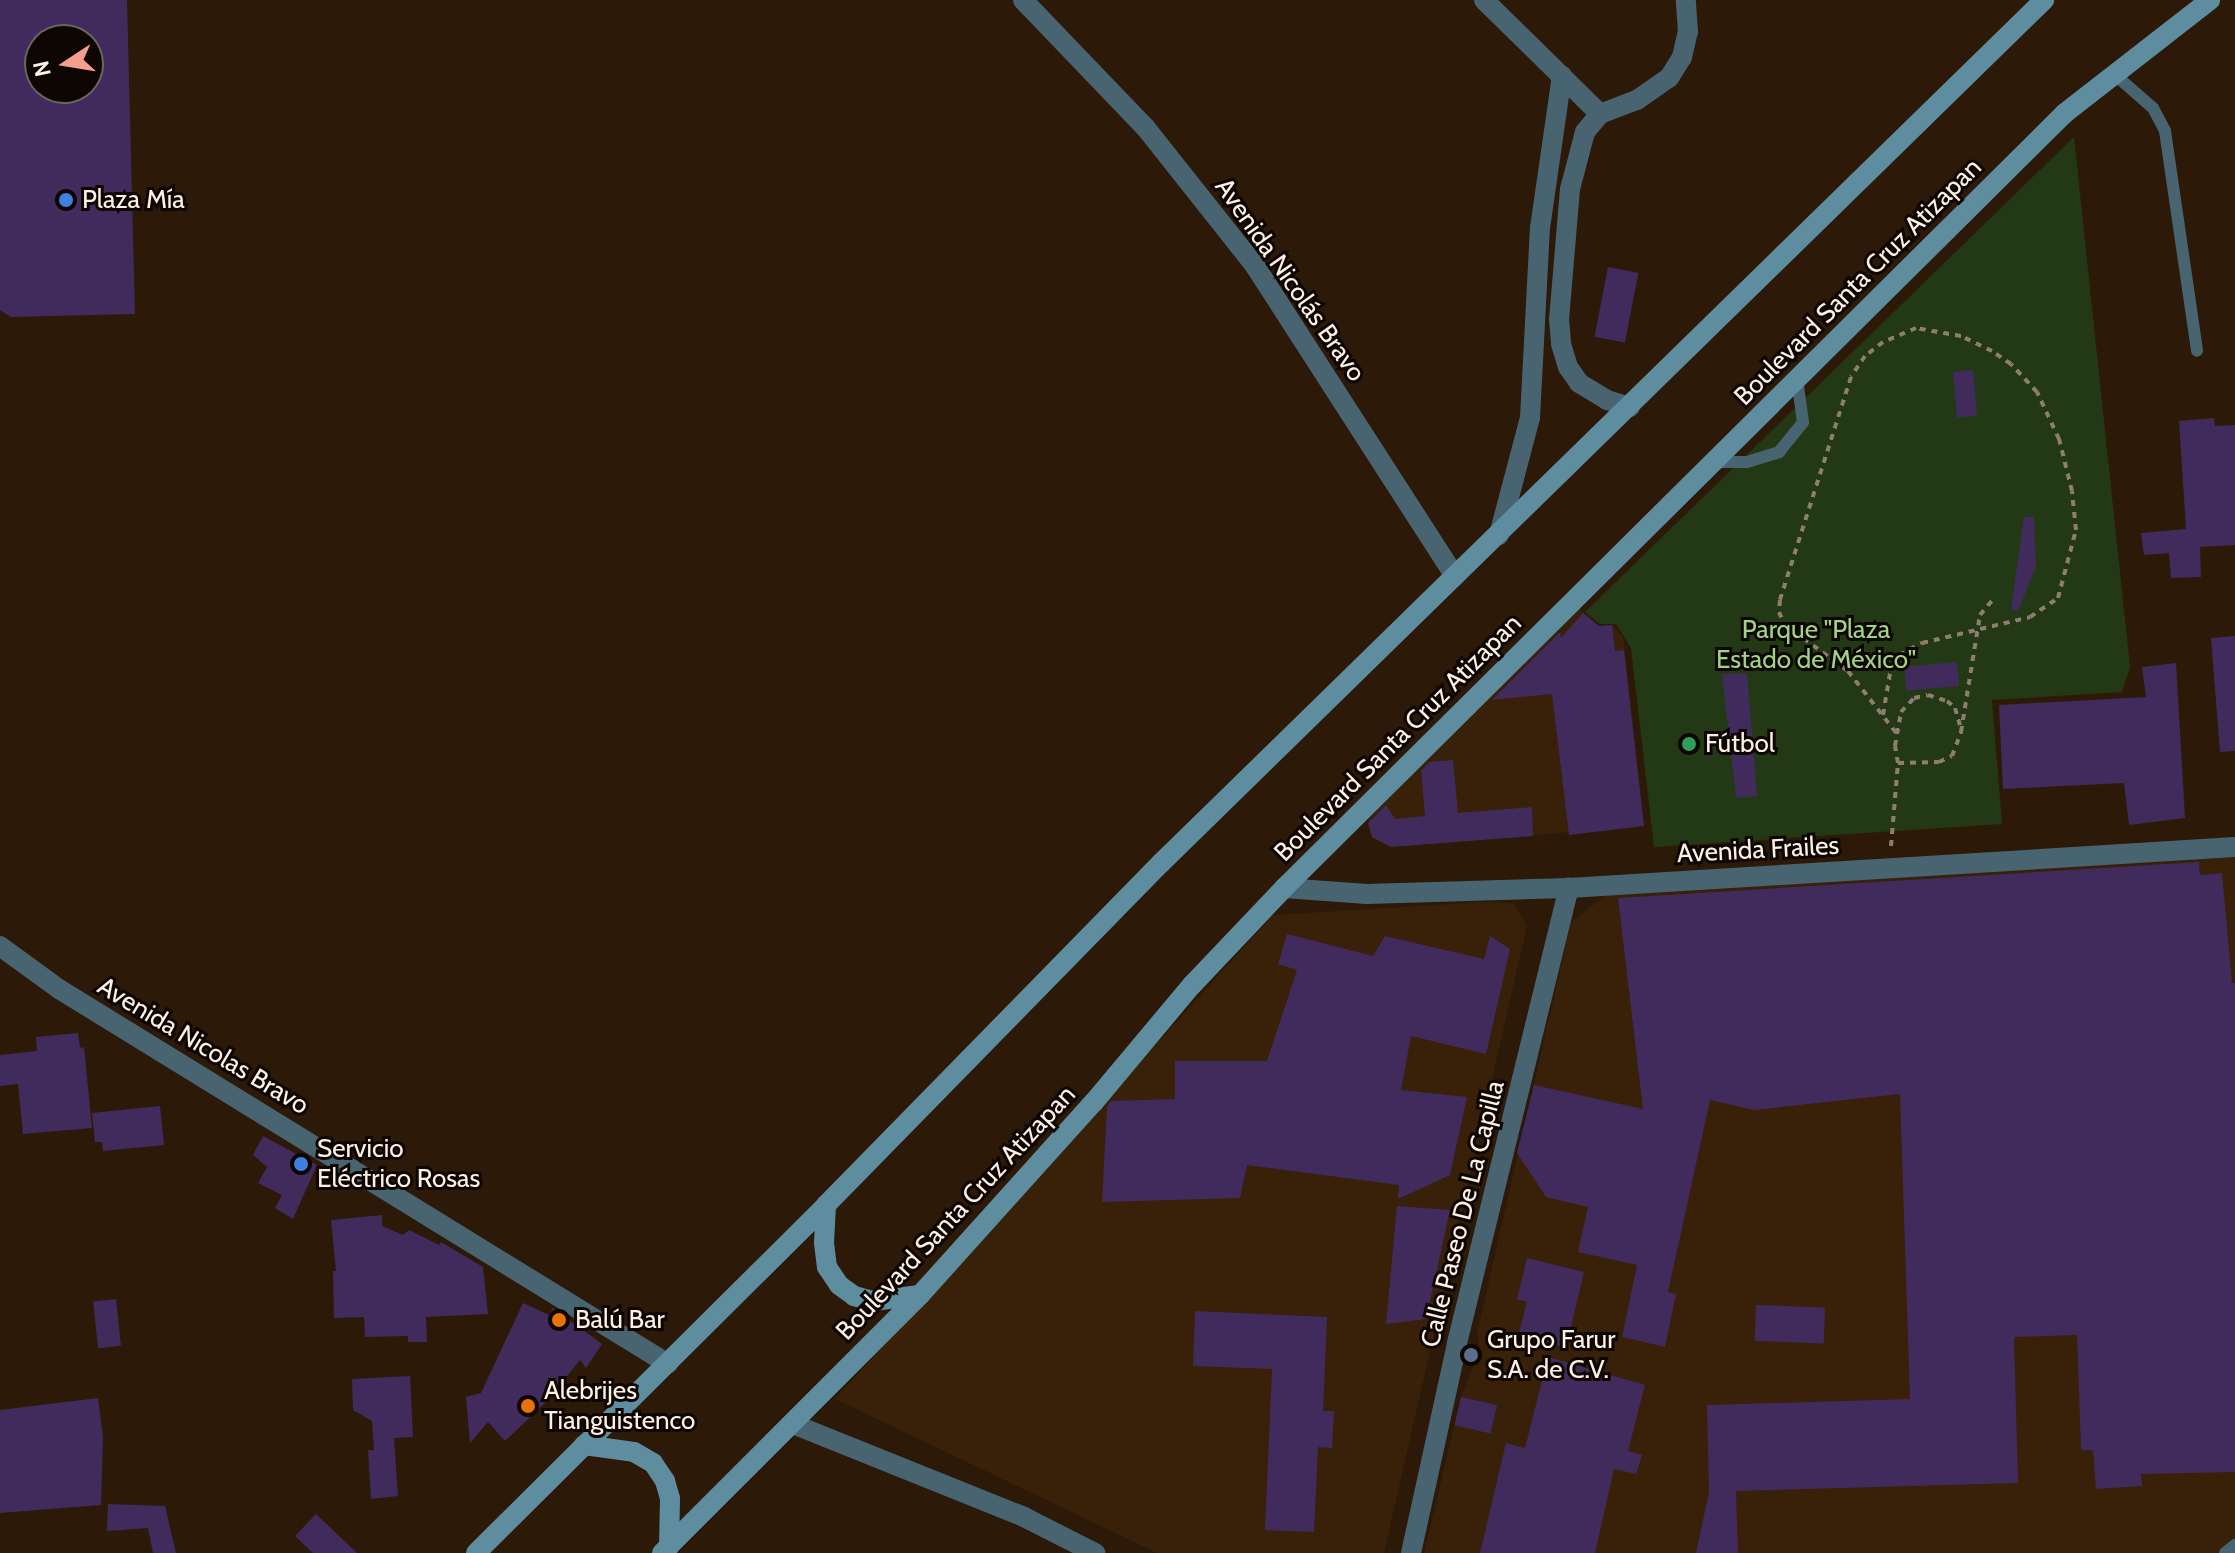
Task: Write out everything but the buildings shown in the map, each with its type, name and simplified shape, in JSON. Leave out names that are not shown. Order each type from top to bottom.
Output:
[{"type":"main road","points":[[476,1553],[826,1205],[1161,863],[2044,0]]},
{"type":"main road","name":"Boulevard Santa Cruz Atizapan","points":[[665,1550],[920,1295],[1094,1102],[1192,985],[1284,888],[2065,113],[2210,0]]},
{"type":"main road","points":[[826,1205],[824,1243],[827,1267],[839,1285],[854,1296],[873,1301],[920,1295]]},
{"type":"main road","points":[[584,1445],[634,1452],[653,1463],[665,1481],[670,1499],[665,1550]]},
{"type":"street","name":"Avenida Nicolás Bravo","points":[[1023,0],[1145,127],[1229,231],[1455,576]]},
{"type":"street","points":[[1484,0],[1600,114]]},
{"type":"street","points":[[1630,407],[1607,400],[1579,383],[1561,344],[1559,319],[1570,189],[1585,132],[1600,114],[1637,100],[1669,78],[1682,57],[1688,32],[1686,0]]},
{"type":"street","points":[[1499,535],[1530,418],[1540,228],[1562,76]]},
{"type":"street","name":"Avenida Frailes","points":[[1284,888],[1367,894],[1569,888],[2235,847]]},
{"type":"street","name":"Calle Paseo De La Capilla","points":[[1411,1553],[1461,1328],[1569,888]]},
{"type":"street","name":"Avenida Nicolas Bravo","points":[[0,946],[59,989],[668,1364]]},
{"type":"street","points":[[793,1424],[1024,1517],[1095,1553]]},
{"type":"lane","points":[[2113,73],[2153,108],[2165,131],[2197,351]]},
{"type":"lane","points":[[1714,462],[1747,462],[1779,452],[1803,422],[1797,379]]},
{"type":"lane","points":[[2225,1553],[2235,1545]]},
{"type":"path","points":[[1883,715],[1891,667],[1899,655],[1922,643],[2030,617],[2058,598],[2076,530],[2072,491],[2059,439],[2037,392],[2011,364],[1961,336],[1916,328],[1883,342],[1865,356],[1851,377],[1780,600],[1779,612],[1784,624],[1848,671],[1897,734]]},
{"type":"path","points":[[1898,763],[1939,762],[1952,756],[1961,732],[1980,615],[1995,597]]},
{"type":"path","points":[[1889,868],[1901,712],[1908,703],[1928,695],[1955,708],[1961,732]]},
{"type":"shaded area","points":[[1576,606],[1599,626],[1612,625],[1623,637],[1644,826],[1391,847],[1372,837],[1368,815]]},
{"type":"shaded area","points":[[2235,855],[2235,1553],[1424,1553],[1461,1397],[1480,1350],[1477,1333],[1571,922],[1617,887]]},
{"type":"shaded area","points":[[1483,902],[1514,903],[1527,926],[1384,1553],[1157,1553],[835,1399],[1273,915]]},
{"type":"green space","name":"Parque \"Plaza Estado de México\"","points":[[2074,137],[2130,667],[2122,692],[1992,700],[2002,824],[1654,847],[1631,648],[1616,624],[1600,624],[1585,612]]},
{"type":"place","name":"Plaza Mía","points":[[66,200]]},
{"type":"place","name":"Fútbol","points":[[1689,744]]},
{"type":"place","name":"Servicio Eléctrico Rosas","points":[[301,1164]]},
{"type":"place","name":"Balú Bar","points":[[559,1320]]},
{"type":"place","name":"Grupo Farur S.A. de C.V.","points":[[1471,1355]]},
{"type":"place","name":"Alebrijes Tianguistenco","points":[[528,1406]]}]
